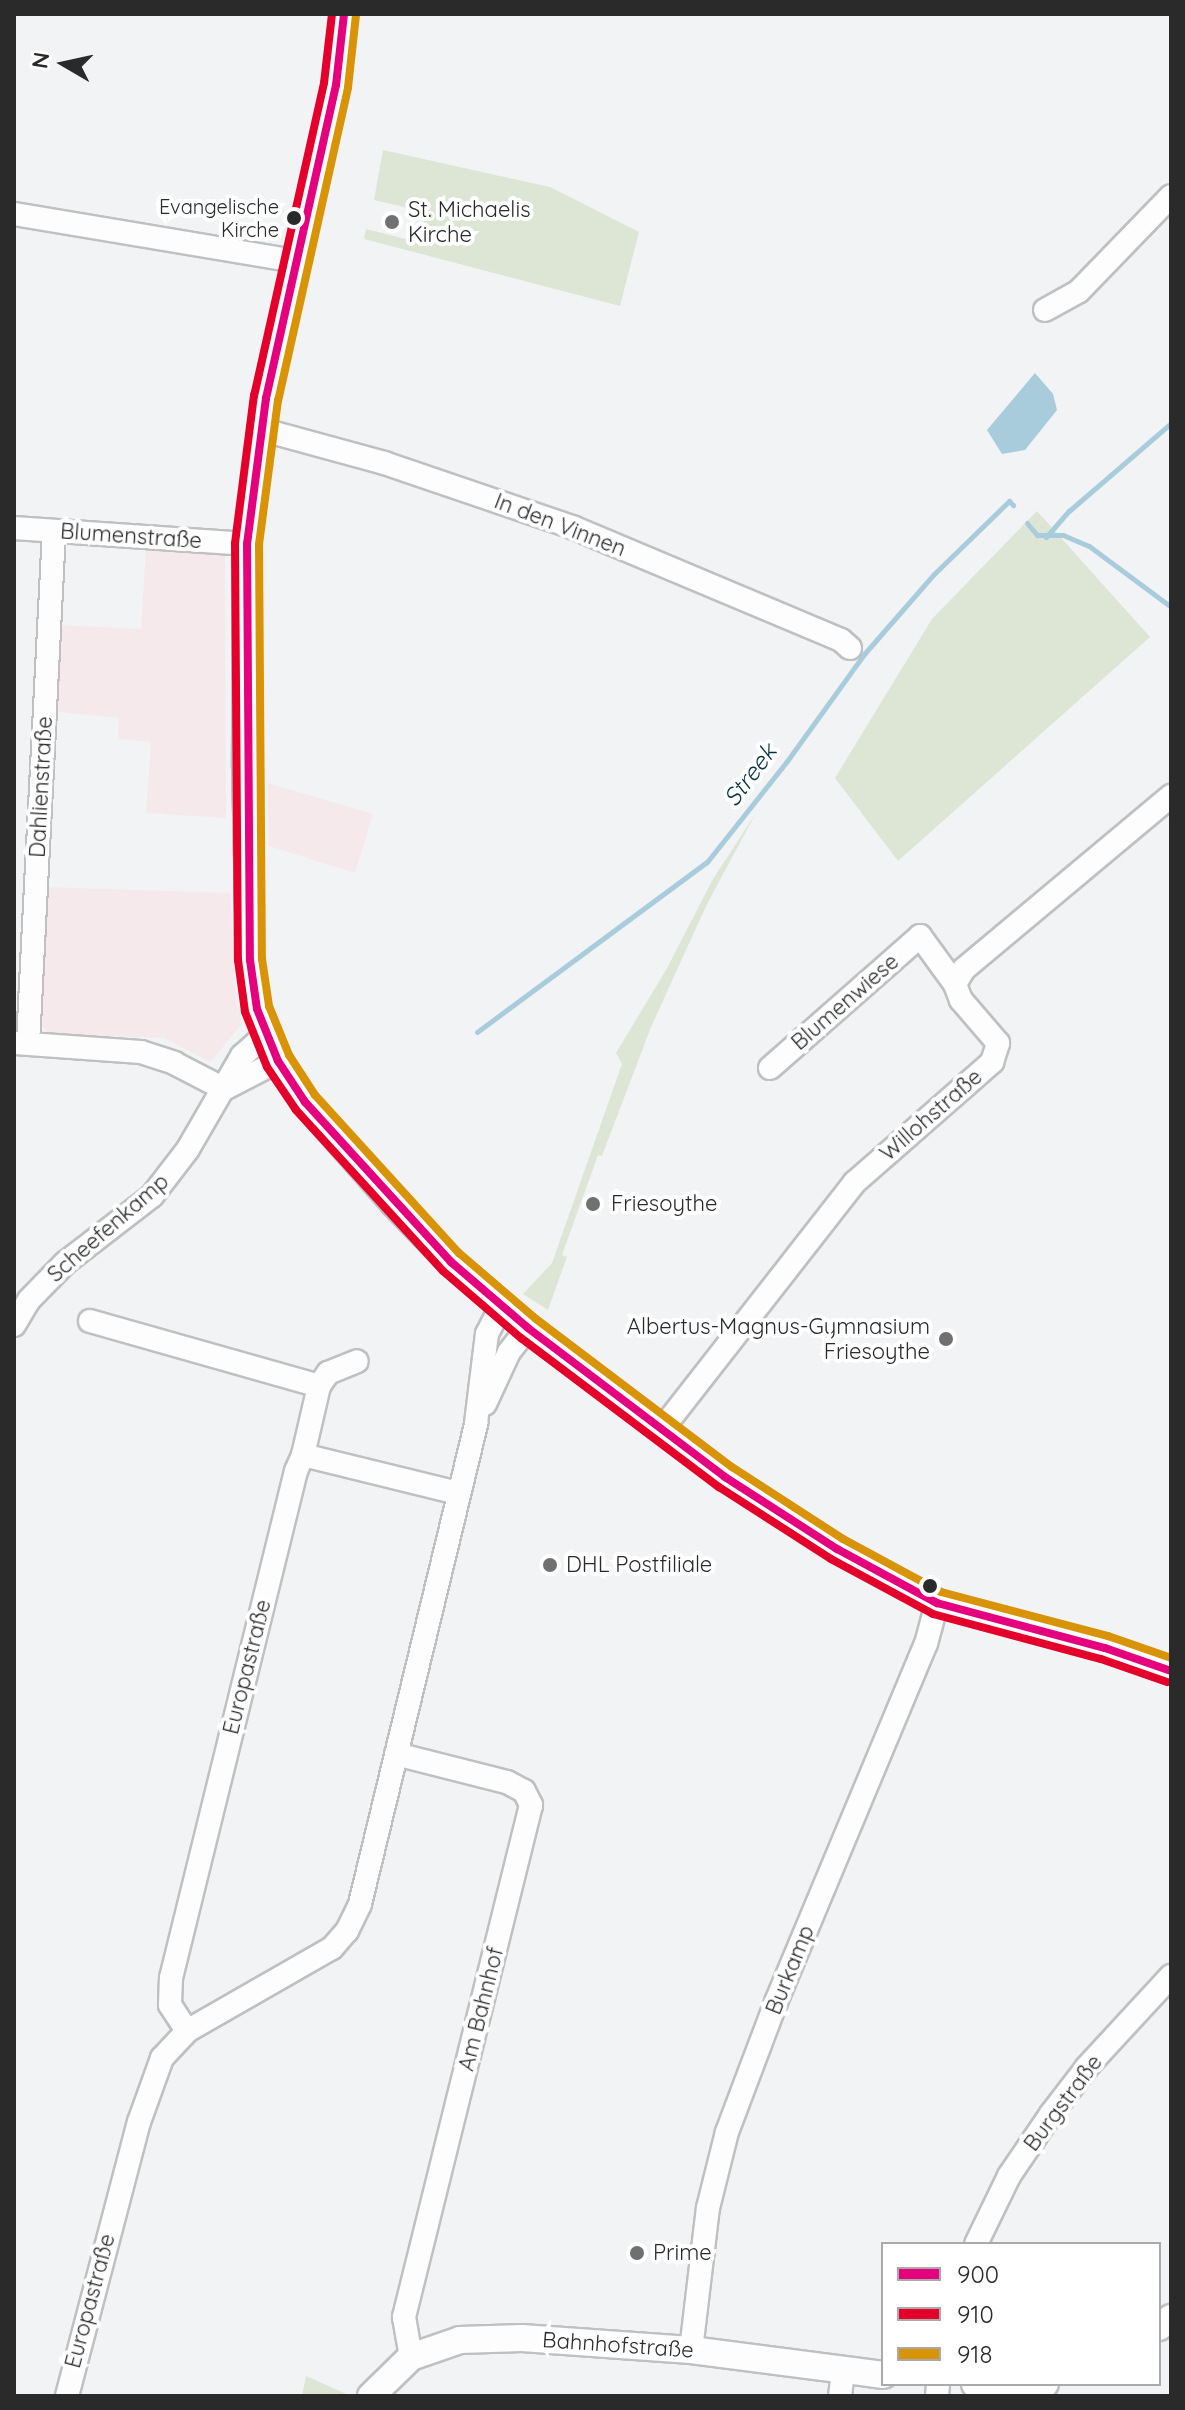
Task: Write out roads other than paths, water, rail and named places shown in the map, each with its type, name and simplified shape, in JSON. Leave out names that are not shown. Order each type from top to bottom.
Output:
[{"type":"street","points":[[344,14],[336,85],[260,429],[247,544],[246,767],[250,960],[265,1035],[305,1102],[406,1216],[501,1306],[725,1477],[807,1530],[937,1603],[1105,1648],[1171,1671]]},
{"type":"street","points":[[1045,310],[1079,291],[1171,196]]},
{"type":"street","points":[[14,214],[296,261]]},
{"type":"street","name":"In den Vinnen","points":[[260,429],[384,463],[572,527],[841,640],[850,648]]},
{"type":"street","name":"Blumenstraße","points":[[14,528],[247,544]]},
{"type":"street","name":"Dahlienstraße","points":[[21,1043],[54,531]]},
{"type":"street","points":[[955,984],[964,969],[1171,796]]},
{"type":"street","name":"Blumenwiese","points":[[770,1068],[920,936],[955,984]]},
{"type":"street","name":"Willohstraße","points":[[662,1429],[854,1183],[992,1062],[998,1043],[961,1000],[955,984]]},
{"type":"street","name":"Scheefenkamp","points":[[14,1325],[29,1300],[65,1263],[152,1196],[188,1149],[242,1056],[265,1035]]},
{"type":"street","points":[[21,1043],[141,1052],[174,1063],[224,1089],[278,1061]]},
{"type":"street","name":"Europastraße","points":[[67,2396],[149,2089],[162,2058],[187,2031],[314,1961],[347,1931],[370,1872],[476,1423],[487,1334],[501,1306]]},
{"type":"street","points":[[90,1321],[319,1386],[328,1373],[357,1361]]},
{"type":"street","name":"Europastraße","points":[[476,1423],[509,1352],[528,1328]]},
{"type":"street","name":"Europastraße","points":[[187,2031],[170,2005],[171,1978],[319,1386]]},
{"type":"street","points":[[303,1455],[458,1493]]},
{"type":"street","name":"Burkamp","points":[[691,2350],[708,2208],[727,2132],[776,2002],[926,1644],[937,1603]]},
{"type":"street","name":"Am Bahnhof","points":[[396,1754],[507,1782],[524,1791],[531,1805],[404,2317],[411,2357]]},
{"type":"street","name":"Burgstraße","points":[[977,2242],[1009,2176],[1051,2114],[1171,1976]]},
{"type":"street","name":"Bahnhofstraße","points":[[371,2396],[411,2357],[460,2340],[522,2338],[691,2350],[841,2383],[881,2375]]},
{"type":"street","points":[[998,2386],[1033,2389]]},
{"type":"water","points":[[1035,373],[1053,394],[1057,410],[1025,450],[1002,454],[987,430]]},
{"type":"waterway","points":[[1046,537],[1069,511],[1171,423]]},
{"type":"waterway","name":"Streek","points":[[477,1032],[707,862],[787,761],[865,653],[934,574],[1009,501],[1013,505]]},
{"type":"waterway","name":"Streek","points":[[1027,523],[1037,535],[1063,535],[1089,546],[1171,607]]},
{"type":"place","name":"Evangelische Kirche","points":[[294,218]]},
{"type":"place","name":"St. Michaelis Kirche","points":[[392,222]]},
{"type":"place","name":"Friesoythe","points":[[593,1204]]},
{"type":"place","name":"Albertus-Magnus-Gymnasium Friesoythe","points":[[946,1339]]},
{"type":"place","name":"DHL Postfiliale","points":[[550,1565]]},
{"type":"place","name":"Prime","points":[[637,2253]]}]
